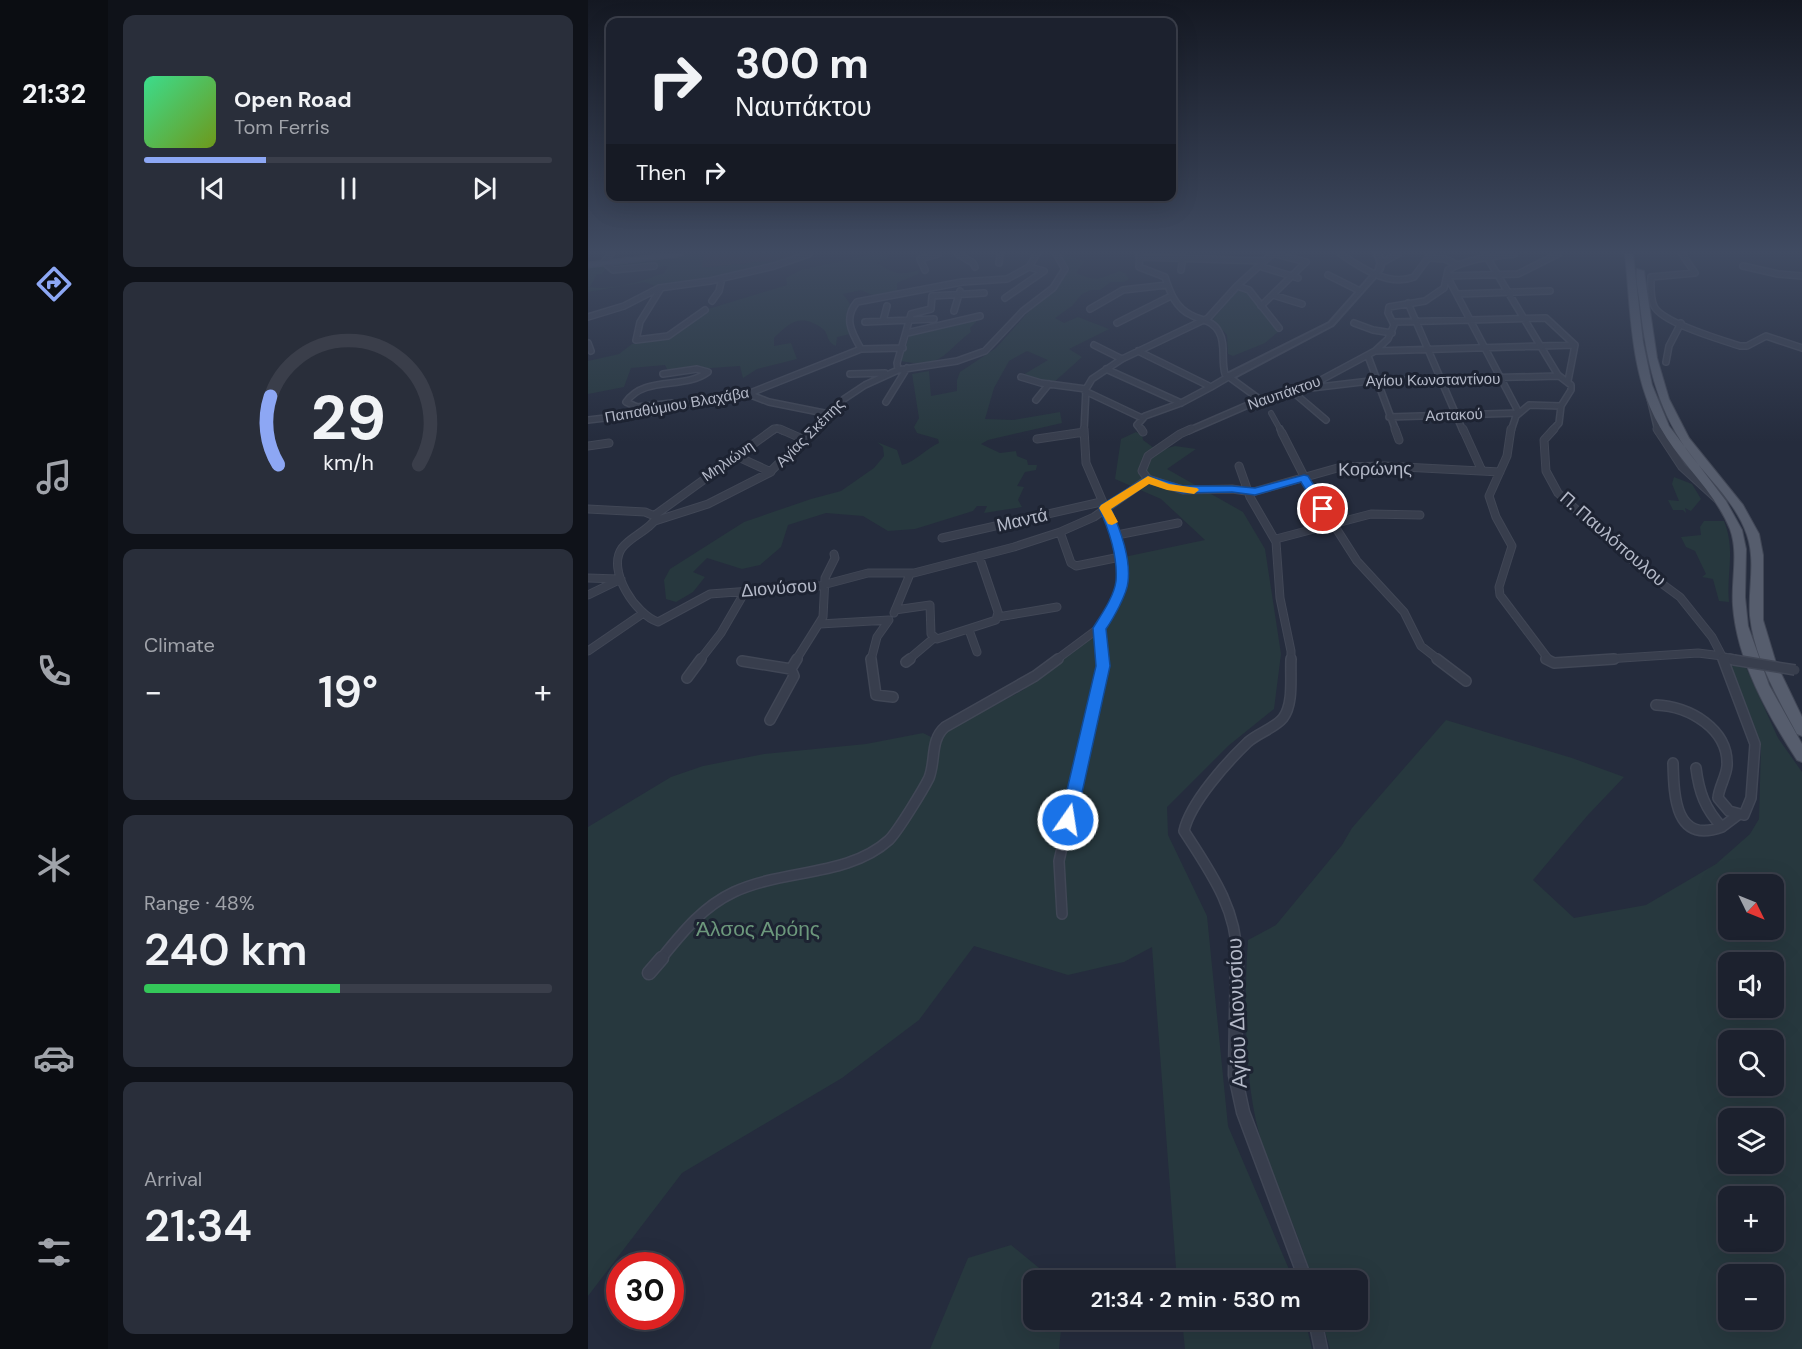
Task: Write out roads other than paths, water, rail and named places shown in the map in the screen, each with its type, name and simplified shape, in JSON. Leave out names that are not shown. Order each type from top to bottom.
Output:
[{"type":"main road","points":[[1637,317],[1649,394],[1672,438],[1731,518],[1738,538],[1740,554],[1739,602],[1745,635],[1769,700],[1802,756]]},
{"type":"main road","points":[[1647,317],[1653,362],[1665,405],[1683,437],[1735,502],[1749,525],[1758,556],[1756,605],[1759,627],[1773,666],[1802,730]]},
{"type":"street","points":[[643,317],[634,336],[636,340],[668,336],[695,317]]},
{"type":"street","points":[[850,317],[851,330],[861,349]]},
{"type":"street","points":[[883,321],[884,317]]},
{"type":"street","points":[[898,370],[897,363],[911,317]]},
{"type":"street","points":[[907,333],[976,317]]},
{"type":"street","name":"Αγίας Σκέπης","points":[[655,518],[708,504],[771,472],[852,392],[888,373],[964,359],[991,347],[1018,317]]},
{"type":"street","points":[[1118,323],[1130,317]]},
{"type":"street","points":[[1199,317],[1215,325],[1222,336],[1223,364],[1228,377],[1262,401]]},
{"type":"street","points":[[1270,317],[1279,328]]},
{"type":"street","points":[[1143,432],[1137,424],[1142,418],[1181,403],[1328,326],[1336,317]]},
{"type":"street","points":[[1391,317],[1395,322]]},
{"type":"street","points":[[1414,317],[1455,415],[1482,471]]},
{"type":"street","points":[[1468,317],[1518,412],[1510,427],[1508,454],[1489,496],[1512,548],[1499,593],[1548,661],[1561,664],[1711,653],[1734,660],[1798,670]]},
{"type":"street","points":[[1671,317],[1742,346],[1747,346],[1766,336],[1802,348]]},
{"type":"street","points":[[1395,322],[1546,318],[1575,344]]},
{"type":"street","points":[[865,322],[934,319]]},
{"type":"street","points":[[649,973],[699,914],[732,893],[754,884],[865,858],[891,838],[929,777],[937,734],[945,727],[1035,676],[1099,628],[1107,619],[1123,576],[1117,535],[1086,463],[1085,390],[1092,379],[1122,359],[1205,319]]},
{"type":"street","points":[[1524,319],[1559,376],[1568,381],[1575,344]]},
{"type":"street","points":[[1354,323],[1373,330],[1392,333],[1395,322]]},
{"type":"street","points":[[1666,362],[1669,346],[1681,323]]},
{"type":"street","name":"Ναυπάκτου","points":[[1148,479],[1142,471],[1148,456],[1173,437],[1223,414],[1308,387],[1368,356],[1392,333]]},
{"type":"street","points":[[588,343],[591,351]]},
{"type":"street","points":[[1375,351],[1575,344]]},
{"type":"street","points":[[1094,345],[1122,359]]},
{"type":"street","name":"Παπαθύμιου Βλαχάβα","points":[[588,420],[656,412],[698,401],[748,394],[861,349],[903,348]]},
{"type":"street","points":[[1138,351],[1211,387]]},
{"type":"street","points":[[1368,356],[1399,440]]},
{"type":"street","points":[[885,402],[907,368]]},
{"type":"street","points":[[663,374],[697,369],[708,372],[696,380],[647,387],[627,398],[627,403],[640,407],[698,401]]},
{"type":"street","points":[[1106,369],[1181,403]]},
{"type":"street","points":[[850,374],[888,373]]},
{"type":"street","name":"Αγίου Κωνσταντίνου","points":[[1308,387],[1376,381],[1559,376]]},
{"type":"street","points":[[1021,377],[1085,390],[1142,418]]},
{"type":"street","name":"Π. Παυλόπουλου","points":[[1568,381],[1571,390],[1561,406],[1558,424],[1544,440],[1545,466],[1551,483],[1583,518],[1619,546],[1647,573],[1680,597],[1712,637],[1722,656]]},
{"type":"street","points":[[1036,400],[1048,384]]},
{"type":"street","points":[[1293,392],[1326,420]]},
{"type":"street","points":[[748,394],[769,402],[829,414]]},
{"type":"street","name":"Αστακού","points":[[1389,417],[1518,412],[1532,404],[1561,406]]},
{"type":"street","points":[[1271,413],[1304,478],[1357,561],[1404,612],[1421,646],[1466,681]]},
{"type":"street","name":"Μηλιώνη","points":[[655,518],[776,428],[805,440]]},
{"type":"street","points":[[1037,439],[1084,432]]},
{"type":"street","points":[[588,446],[609,443]]},
{"type":"street","points":[[736,456],[771,472]]},
{"type":"street","points":[[1239,466],[1247,491],[1276,539],[1332,522],[1376,513],[1420,514]]},
{"type":"street","name":"Κορώνης","points":[[1148,479],[1183,489],[1247,491],[1263,490],[1334,468],[1369,466],[1500,472]]},
{"type":"street","points":[[1103,505],[1148,479]]},
{"type":"street","name":"Διονύσου","points":[[642,614],[653,622],[661,621],[704,596],[746,590],[825,585],[863,574],[910,574],[1014,548],[1060,532],[1096,516],[1103,505]]},
{"type":"street","name":"Μαντά","points":[[942,538],[1103,505]]},
{"type":"street","points":[[588,509],[624,510],[655,518]]},
{"type":"street","points":[[588,651],[642,614],[616,566],[621,549],[655,518]]},
{"type":"street","points":[[1117,535],[1178,523]]},
{"type":"street","points":[[1060,532],[1071,563],[1076,566],[1120,557]]},
{"type":"street","name":"Αγίου Διονυσίου","points":[[1276,539],[1280,598],[1292,658],[1288,710],[1281,720],[1249,741],[1199,798],[1187,816],[1184,831],[1215,876],[1233,921],[1237,946],[1236,1086],[1243,1112],[1302,1270]]},
{"type":"street","points":[[791,669],[820,624],[825,611],[826,573],[835,558],[834,554]]},
{"type":"street","points":[[979,556],[998,617]]},
{"type":"street","points":[[893,697],[876,695],[873,640],[895,610],[910,574]]},
{"type":"street","points":[[588,578],[621,579]]},
{"type":"street","points":[[588,595],[621,579]]},
{"type":"street","points":[[687,678],[721,633],[746,590]]},
{"type":"street","points":[[895,610],[930,605],[931,633],[934,638]]},
{"type":"street","points":[[906,662],[934,638],[969,630],[998,617],[1057,607]]},
{"type":"street","points":[[820,624],[889,620]]},
{"type":"street","points":[[1062,914],[1059,861],[1103,666],[1099,628]]},
{"type":"street","points":[[969,630],[977,652]]},
{"type":"street","points":[[1673,763],[1674,792],[1683,823],[1696,833],[1709,834],[1738,815],[1746,813],[1750,802],[1755,744],[1722,656]]},
{"type":"street","points":[[742,661],[791,669]]},
{"type":"street","points":[[770,720],[794,676],[791,669]]},
{"type":"street","points":[[1656,705],[1672,705],[1684,710],[1716,733],[1722,744],[1727,764],[1718,798],[1726,808],[1738,815]]},
{"type":"street","points":[[1696,768],[1704,808],[1722,827]]},
{"type":"street","points":[[1317,1330],[1321,1349]]},
{"type":"park label","name":"Άλσος Αρόης","points":[[758,929]]}]
